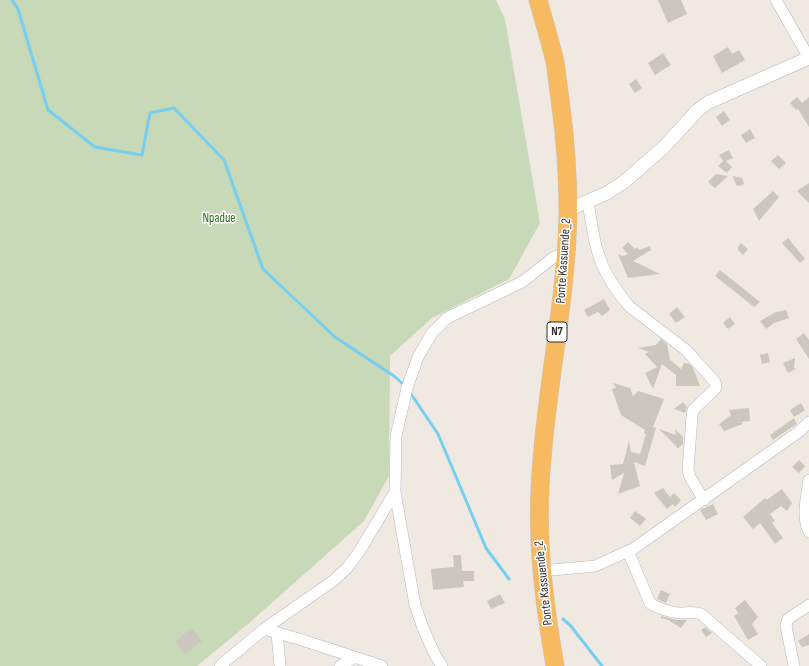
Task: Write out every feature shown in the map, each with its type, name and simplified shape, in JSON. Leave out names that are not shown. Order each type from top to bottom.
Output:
[{"type":"highway","name":"Ponte Kassuende_2","points":[[538,0],[555,63],[566,143],[568,210],[560,311],[545,421],[540,489],[539,545],[541,571],[545,610],[555,666]]},
{"type":"street","points":[[568,210],[607,193],[624,182],[664,147],[697,111],[707,103],[809,58],[776,0]]},
{"type":"street","points":[[588,202],[598,254],[613,285],[622,298],[686,350],[716,382],[715,389],[693,410],[692,416],[688,470],[690,477],[704,500]]},
{"type":"street","points":[[442,666],[426,635],[415,605],[395,492],[396,436],[408,388],[418,357],[432,333],[447,318],[522,282],[554,257],[565,255]]},
{"type":"street","points":[[541,571],[595,566],[634,549],[800,431],[809,422]]},
{"type":"street","points":[[809,480],[805,516],[806,527],[809,532]]},
{"type":"street","points":[[220,666],[264,629],[333,581],[347,568],[359,552],[395,492]]},
{"type":"street","points":[[628,551],[650,603],[655,607],[681,613],[695,612],[701,614],[762,666]]},
{"type":"street","points":[[794,666],[786,621],[809,606]]},
{"type":"street","points":[[264,629],[382,666]]},
{"type":"street","points":[[277,633],[280,666]]},
{"type":"street","points":[[340,666],[354,658]]},
{"type":"green space","name":"Npadue","points":[[0,0],[496,0],[505,19],[540,223],[509,279],[432,318],[390,356],[389,476],[364,521],[248,624],[197,666],[0,666]]},
{"type":"building","points":[[658,0],[681,0],[687,14],[668,23]]},
{"type":"building","points":[[728,47],[732,54],[739,50],[745,60],[722,73],[713,56]]},
{"type":"building","points":[[663,53],[671,65],[655,75],[648,63]]},
{"type":"building","points":[[636,79],[642,88],[635,93],[629,84]]},
{"type":"building","points":[[797,97],[802,103],[809,97],[809,127],[798,109],[796,110],[790,103]]},
{"type":"building","points":[[724,111],[730,120],[722,126],[716,117]]},
{"type":"building","points":[[750,129],[755,138],[746,143],[741,135]]},
{"type":"building","points":[[729,150],[733,158],[726,161],[732,167],[727,173],[718,166],[723,161],[719,155]]},
{"type":"building","points":[[778,155],[786,163],[779,169],[771,161]]},
{"type":"building","points":[[716,174],[728,176],[715,188],[708,182]]},
{"type":"building","points":[[733,176],[742,178],[744,184],[739,186],[736,185]]},
{"type":"building","points":[[809,183],[809,203],[797,191]]},
{"type":"building","points":[[773,191],[779,197],[759,221],[753,209]]},
{"type":"building","points":[[788,238],[805,259],[800,263],[782,243]]},
{"type":"building","points":[[628,242],[635,249],[637,247],[639,250],[650,246],[651,250],[633,261],[660,274],[628,278],[618,254],[623,256],[628,254],[622,248]]},
{"type":"building","points":[[741,243],[748,249],[743,255],[738,250]]},
{"type":"building","points":[[720,270],[760,302],[754,307],[715,276]]},
{"type":"building","points":[[604,299],[610,310],[602,316],[598,312],[588,317],[584,310]]},
{"type":"building","points":[[677,307],[685,317],[676,323],[669,314]]},
{"type":"building","points":[[786,310],[789,318],[774,323],[766,329],[760,321],[776,312]]},
{"type":"building","points":[[730,317],[735,324],[728,329],[723,323]]},
{"type":"building","points":[[804,333],[809,340],[809,359],[796,339]]},
{"type":"building","points":[[661,339],[667,344],[670,360],[681,369],[684,363],[690,364],[700,386],[676,386],[676,375],[662,364],[653,389],[645,373],[657,367],[645,354],[649,352],[638,348],[656,345]]},
{"type":"building","points":[[768,353],[770,362],[762,364],[760,355]]},
{"type":"building","points":[[795,358],[794,367],[796,369],[788,373],[783,363]]},
{"type":"building","points":[[613,383],[630,388],[633,396],[638,391],[664,399],[653,427],[656,428],[645,466],[634,462],[640,486],[618,494],[624,473],[612,480],[610,465],[623,464],[629,441],[631,452],[640,454],[646,434],[644,433],[645,430],[621,415],[612,389],[616,388]]},
{"type":"building","points":[[683,402],[687,407],[685,413],[674,409]]},
{"type":"building","points":[[801,403],[805,410],[794,417],[790,410]]},
{"type":"building","points":[[749,408],[750,421],[741,422],[743,424],[724,431],[719,424],[731,415],[729,410]]},
{"type":"building","points":[[794,418],[797,424],[773,440],[770,435]]},
{"type":"building","points":[[659,429],[676,435],[675,429],[683,437],[683,444],[677,449],[677,447]]},
{"type":"building","points":[[799,460],[805,466],[799,473],[792,467]]},
{"type":"building","points":[[663,488],[670,497],[674,493],[681,500],[675,507],[673,504],[667,509],[654,493]]},
{"type":"building","points":[[782,489],[792,503],[787,511],[781,506],[770,514],[775,521],[772,523],[783,538],[775,544],[760,523],[753,529],[743,517],[765,498],[766,500]]},
{"type":"building","points":[[713,504],[718,514],[706,520],[700,510]]},
{"type":"building","points":[[635,511],[646,519],[640,526],[630,518]]},
{"type":"building","points":[[453,555],[461,555],[462,571],[474,571],[474,581],[463,581],[464,587],[433,590],[431,569],[454,567]]},
{"type":"building","points":[[661,590],[670,594],[666,603],[657,599]]},
{"type":"building","points":[[500,594],[505,603],[491,609],[487,601]]},
{"type":"building","points":[[745,600],[758,617],[752,624],[758,634],[748,640],[734,616],[738,613],[735,608]]},
{"type":"building","points":[[661,616],[677,620],[687,620],[681,628],[668,620],[661,618]]},
{"type":"building","points":[[705,627],[712,633],[706,637],[701,630]]},
{"type":"building","points":[[191,628],[202,641],[185,654],[175,642]]},
{"type":"building","points":[[809,634],[809,645],[802,647],[798,641]]},
{"type":"waterway","points":[[12,0],[18,9],[48,110],[95,147],[142,155],[150,113],[174,108],[224,160],[263,269],[335,337],[394,376],[404,385]]},
{"type":"waterway","points":[[409,391],[438,434],[486,548],[509,579]]},
{"type":"waterway","points":[[563,619],[570,625],[602,666]]}]
